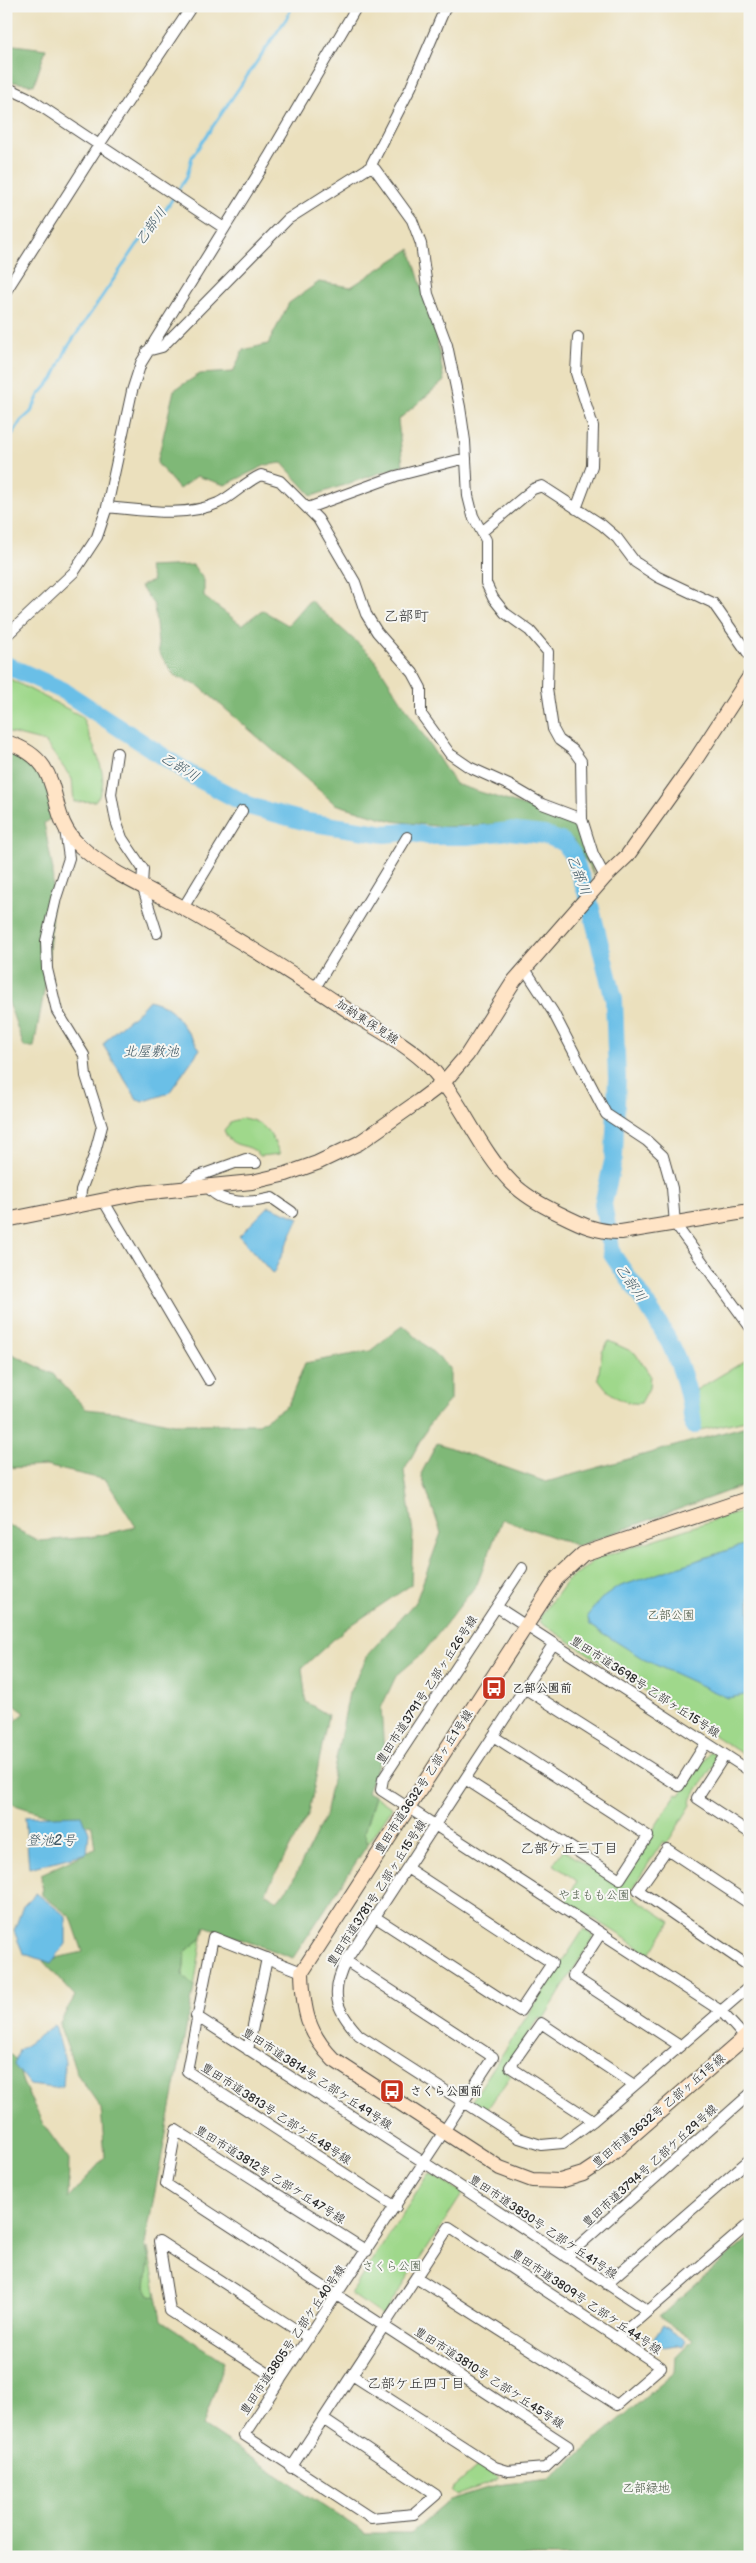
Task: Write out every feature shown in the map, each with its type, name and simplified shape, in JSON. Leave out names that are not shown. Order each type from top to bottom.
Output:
[{"type":"street","points":[[6,291],[99,145],[192,6]]},
{"type":"street","points":[[6,636],[74,572],[97,537],[107,507],[132,391],[147,351],[224,228],[357,6]]},
{"type":"street","points":[[147,351],[162,346],[288,219],[370,166],[411,87],[446,6]]},
{"type":"street","points":[[6,87],[27,97],[224,228]]},
{"type":"street","points":[[370,166],[375,169],[412,220],[421,244],[428,294],[447,345],[460,407],[468,496],[473,516],[483,531],[487,546],[484,577],[489,592],[506,612],[530,631],[548,652],[547,690],[553,729],[559,740],[573,750],[581,761],[582,819],[601,882]]},
{"type":"street","points":[[576,509],[592,466],[593,426],[576,373],[578,337]]},
{"type":"street","points":[[308,508],[396,476],[466,458]]},
{"type":"street","points":[[107,507],[155,511],[202,509],[225,499],[260,475],[280,481],[318,518],[356,582],[366,614],[377,632],[413,673],[421,688],[421,714],[450,754],[469,767],[511,786],[542,804],[582,819]]},
{"type":"street","points":[[483,531],[538,486],[542,486],[602,525],[617,538],[635,562],[658,577],[713,603],[750,656]]},
{"type":"street","points":[[6,1220],[103,1200],[183,1188],[208,1187],[286,1174],[316,1163],[359,1143],[443,1083],[468,1055],[525,969],[601,882],[627,856],[646,831],[750,676]]},
{"type":"street","name":"加納東保見線","points":[[6,742],[34,754],[48,771],[64,824],[78,845],[102,864],[183,908],[315,988],[410,1050],[443,1083],[478,1138],[512,1182],[529,1197],[552,1210],[608,1232],[675,1224],[750,1211]]},
{"type":"street","points":[[117,753],[111,794],[122,838],[142,869],[142,886],[157,933]]},
{"type":"street","points":[[183,908],[242,811]]},
{"type":"street","points":[[64,824],[69,858],[56,898],[46,941],[47,969],[57,1011],[84,1055],[86,1076],[102,1126],[94,1156],[80,1190],[80,1204]]},
{"type":"street","points":[[315,988],[408,837]]},
{"type":"street","points":[[525,969],[557,1020],[606,1114],[647,1141],[663,1156],[672,1188],[675,1224],[750,1328]]},
{"type":"street","points":[[183,1188],[196,1177],[234,1163]]},
{"type":"street","points":[[208,1187],[218,1198],[253,1202],[272,1198],[292,1212]]},
{"type":"street","points":[[103,1200],[209,1380]]},
{"type":"street","name":"豊田市道3632号 乙部ヶ丘1号線","points":[[748,2038],[607,2158],[583,2174],[560,2181],[532,2180],[500,2168],[334,2060],[324,2050],[305,2016],[302,1972],[557,1578],[583,1554],[750,1498]]},
{"type":"street","points":[[522,1568],[497,1607],[526,1624]]},
{"type":"street","name":"豊田市道3791号 乙部ヶ丘26号線","points":[[408,1807],[381,1790],[383,1779],[497,1607]]},
{"type":"street","name":"豊田市道3698号 乙部ヶ丘15号線","points":[[526,1624],[750,1771]]},
{"type":"street","name":"豊田市道3781号 乙部ヶ丘15号線","points":[[554,1643],[346,1961],[336,1980],[338,2001],[346,2020],[360,2034],[463,2104],[519,2138],[541,2145],[563,2143],[593,2121],[750,1986]]},
{"type":"street","points":[[524,1688],[679,1786],[706,1743]]},
{"type":"street","points":[[465,1779],[620,1879],[648,1836],[493,1736]]},
{"type":"street","points":[[725,1755],[697,1798],[750,1833]]},
{"type":"street","points":[[408,1807],[721,2011],[748,2038]]},
{"type":"street","points":[[750,1904],[667,1849],[638,1890],[750,1967]]},
{"type":"street","points":[[375,1917],[520,2011],[547,1971],[552,1963],[407,1868]]},
{"type":"street","points":[[600,1932],[573,1976],[680,2046]]},
{"type":"street","name":"豊田市道3813号 乙部ケ丘48号線","points":[[302,1972],[213,1938],[196,2016],[187,2071],[396,2207]]},
{"type":"street","points":[[248,2050],[267,1958]]},
{"type":"street","name":"豊田市道3805号 乙部ケ丘40号線","points":[[323,2419],[436,2495],[414,2514],[370,2518],[291,2468],[244,2435],[424,2163],[449,2136],[463,2104],[493,2057],[346,1961]]},
{"type":"street","name":"豊田市道3814号 乙部ケ丘49号線","points":[[196,2016],[424,2163]]},
{"type":"street","points":[[593,2121],[510,2067],[540,2023],[634,2085]]},
{"type":"street","name":"豊田市道3794号 乙部ケ丘29号線","points":[[566,2257],[750,2094]]},
{"type":"street","name":"豊田市道3812号 乙部ケ丘47号線","points":[[338,2294],[166,2184],[176,2130],[367,2251]]},
{"type":"street","points":[[606,2284],[750,2159]]},
{"type":"street","name":"豊田市道3830号 乙部ケ丘41号線","points":[[424,2163],[648,2311]]},
{"type":"street","points":[[618,2337],[750,2223]]},
{"type":"street","name":"豊田市道3809号 乙部ケ丘44号線","points":[[449,2227],[661,2367],[617,2406],[416,2277],[449,2227]]},
{"type":"street","points":[[280,2381],[170,2311],[159,2241],[309,2338]]},
{"type":"street","points":[[291,2468],[416,2277]]},
{"type":"street","points":[[338,2294],[385,2325]]},
{"type":"street","name":"豊田市道3810号 乙部ケ丘45号線","points":[[352,2375],[501,2469],[508,2471],[544,2468],[568,2446],[385,2325]]},
{"type":"green space","points":[[6,44],[46,49],[34,85],[6,81]]},
{"type":"green space","points":[[410,249],[436,334],[444,381],[398,420],[403,465],[312,496],[282,463],[266,465],[225,485],[197,476],[179,489],[157,463],[174,390],[200,374],[233,372],[243,350],[268,344],[289,303],[319,282],[351,287]]},
{"type":"green space","points":[[193,565],[204,580],[204,597],[242,625],[262,610],[288,625],[310,600],[373,657],[455,784],[577,823],[594,875],[573,840],[555,831],[497,824],[444,827],[393,821],[335,804],[199,686],[175,676],[159,653],[154,605],[140,586],[153,581],[148,567]]},
{"type":"green space","points":[[6,677],[83,717],[102,771],[103,782],[101,792],[95,801],[74,802],[72,779],[45,742],[6,732]]},
{"type":"green space","points":[[6,747],[15,750],[42,772],[56,815],[44,823],[53,871],[51,928],[47,975],[34,1047],[24,1047],[6,995]]},
{"type":"green space","points":[[243,1118],[257,1122],[267,1130],[280,1154],[260,1156],[250,1148],[231,1141],[224,1130],[232,1121]]},
{"type":"green space","name":"乙部緑地","points":[[403,1325],[450,1368],[450,1400],[430,1423],[404,1471],[413,1533],[411,1585],[344,1630],[302,1668],[306,1702],[328,1715],[309,1813],[265,1893],[277,1901],[292,1882],[325,1816],[349,1693],[369,1653],[416,1601],[441,1533],[421,1474],[437,1443],[546,1482],[750,1425],[750,1483],[578,1546],[502,1519],[477,1584],[423,1653],[396,1676],[381,1708],[384,1752],[367,1792],[375,1796],[364,1833],[368,1844],[293,1958],[205,1926],[202,1938],[185,1952],[183,1976],[194,1987],[145,2244],[149,2260],[146,2287],[150,2295],[157,2296],[161,2320],[224,2362],[203,2426],[365,2533],[411,2533],[449,2500],[497,2485],[550,2479],[675,2372],[676,2357],[693,2340],[659,2317],[750,2237],[750,2557],[6,2557],[6,2050],[17,2061],[22,2081],[43,2124],[69,2160],[68,2199],[105,2157],[101,2108],[77,2074],[59,2024],[75,1996],[43,1961],[83,1952],[71,1917],[42,1895],[41,1874],[95,1849],[92,1826],[49,1816],[6,1802],[6,1729],[25,1713],[6,1699],[6,1524],[39,1541],[92,1537],[136,1527],[106,1480],[46,1466],[6,1468],[6,1351],[53,1374],[86,1409],[123,1413],[173,1424],[259,1424],[288,1405],[305,1363],[370,1351]]},
{"type":"green space","points":[[609,1341],[635,1353],[650,1375],[649,1388],[641,1403],[621,1400],[606,1389],[598,1378],[602,1352]]},
{"type":"green space","points":[[750,1358],[750,1419],[700,1430],[696,1390]]},
{"type":"green space","name":"乙部公園","points":[[750,1508],[750,1759],[541,1623],[540,1617],[565,1583],[596,1559]]},
{"type":"green space","name":"やまもも公園","points":[[710,1751],[718,1756],[717,1760],[690,1801],[691,1805],[666,1845],[663,1841],[629,1894],[671,1922],[650,1954],[566,1901],[577,1881],[553,1864],[563,1850],[613,1883],[620,1884],[653,1836],[651,1833],[677,1793],[680,1795]]},
{"type":"green space","points":[[375,1796],[392,1808],[368,1844],[364,1833]]},
{"type":"green space","points":[[584,1929],[594,1936],[543,2020],[539,2018],[505,2070],[511,2075],[484,2114],[471,2102]]},
{"type":"green space","points":[[202,1938],[194,1987],[183,1976],[185,1952]]},
{"type":"green space","name":"さくら公園","points":[[431,2174],[463,2193],[384,2314],[381,2315],[351,2294],[428,2175]]},
{"type":"green space","points":[[148,2248],[157,2296],[150,2295],[146,2289]]},
{"type":"green space","points":[[481,2464],[499,2478],[456,2495],[451,2490]]},
{"type":"water","name":"北屋敷池","points":[[149,1000],[164,1005],[172,1011],[200,1049],[169,1093],[142,1102],[137,1099],[103,1045],[114,1032]]},
{"type":"water","points":[[269,1206],[299,1218],[273,1274],[239,1236]]},
{"type":"water","points":[[749,1543],[750,1694],[728,1698],[645,1660],[590,1625],[587,1616],[601,1599],[618,1587]]},
{"type":"water","points":[[6,1701],[10,1702],[16,1718],[6,1726]]},
{"type":"water","name":"登池2号","points":[[82,1815],[89,1833],[87,1853],[29,1868],[25,1817]]},
{"type":"water","points":[[36,1893],[66,1916],[66,1944],[51,1963],[23,1953],[14,1931],[23,1906]]},
{"type":"water","points":[[55,2025],[65,2061],[63,2086],[54,2088],[30,2085],[14,2065],[19,2050]]},
{"type":"water","points":[[663,2325],[686,2341],[683,2347],[675,2345],[663,2347],[654,2339]]},
{"type":"waterway","name":"乙部川","points":[[6,444],[21,421],[31,412],[39,395],[53,379],[67,348],[137,245],[166,209],[187,176],[192,157],[288,16],[292,6]]},
{"type":"waterway","name":"乙部川","points":[[6,665],[62,690],[193,776],[252,807],[307,822],[385,834],[406,832],[430,836],[467,836],[509,831],[544,835],[563,842],[572,854],[588,897],[614,1000],[617,1078],[614,1157],[603,1204],[612,1254],[653,1314],[675,1353],[683,1375],[693,1425]]},
{"type":"place","name":"乙部公園前","points":[[494,1688]]},
{"type":"place","name":"さくら公園前","points":[[392,2091]]},
{"type":"district","name":"乙部町","points":[[406,616]]},
{"type":"district","name":"乙部ケ丘三丁目","points":[[569,1848]]},
{"type":"district","name":"乙部ケ丘四丁目","points":[[416,2383]]}]
